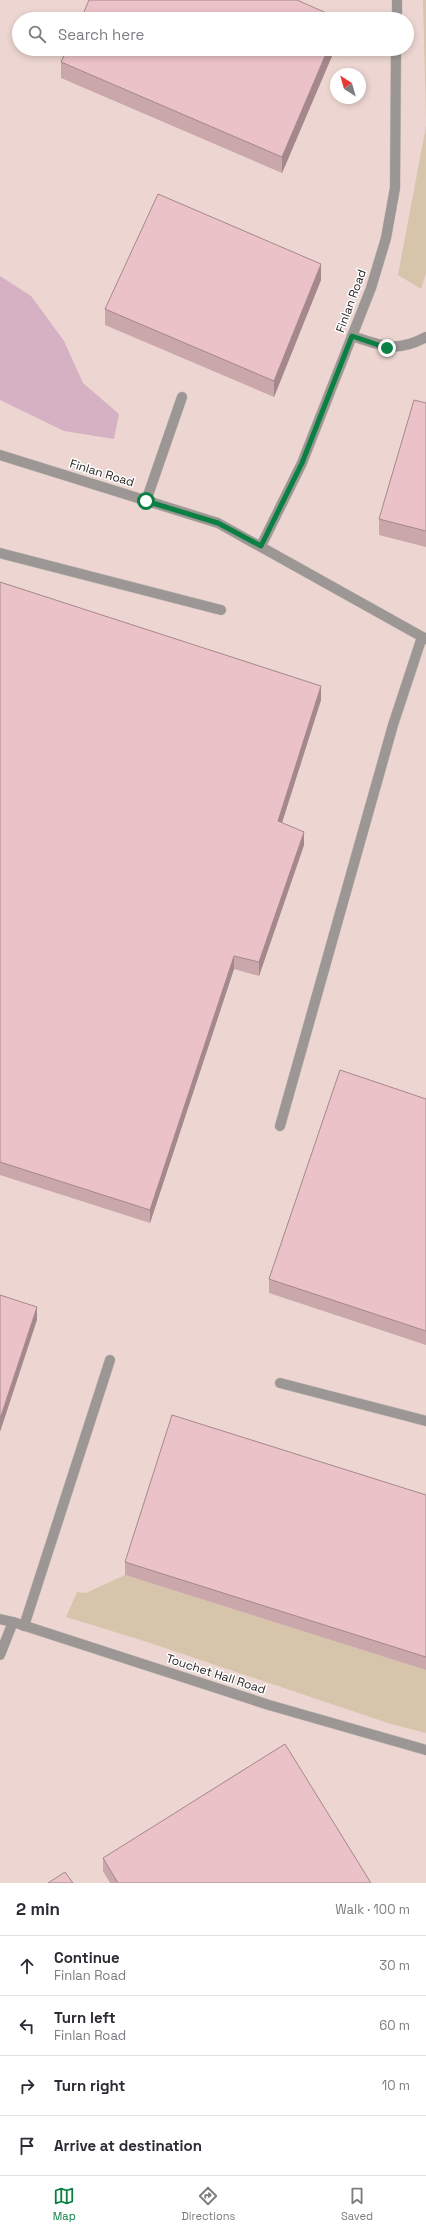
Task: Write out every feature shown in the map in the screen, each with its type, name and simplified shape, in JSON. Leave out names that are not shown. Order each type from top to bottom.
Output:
[{"type":"street","points":[[397,0],[397,12]]},
{"type":"street","name":"Finlan Road","points":[[261,546],[302,463],[371,288],[386,238],[395,188],[396,56]]},
{"type":"street","points":[[352,336],[387,348],[412,345],[426,337]]},
{"type":"street","points":[[146,501],[182,397]]},
{"type":"street","name":"Finlan Road","points":[[0,455],[218,523],[424,638]]},
{"type":"street","points":[[0,553],[221,610]]},
{"type":"street","points":[[280,1126],[393,725],[424,638]]},
{"type":"street","points":[[24,1626],[110,1360]]},
{"type":"street","points":[[280,1383],[426,1421]]},
{"type":"street","name":"Touchet Hall Road","points":[[0,1619],[14,1622],[269,1705],[426,1750]]},
{"type":"street","points":[[0,1655],[14,1622]]},
{"type":"shaded area","points":[[0,0],[426,0],[426,1883],[0,1883]]},
{"type":"shaded area","points":[[423,0],[426,0],[426,119]]},
{"type":"shaded area","points":[[426,126],[426,273],[421,289],[398,275]]},
{"type":"shaded area","points":[[0,276],[31,296],[64,341],[83,383],[119,414],[114,439],[64,431],[0,400]]},
{"type":"shaded area","points":[[125,1575],[426,1670],[426,1733],[391,1724],[144,1641],[66,1617],[77,1592],[86,1593]]},
{"type":"building","points":[[89,0],[297,0],[324,12],[84,12]]},
{"type":"building","points":[[64,56],[325,56],[282,157],[61,62]]},
{"type":"building","points":[[158,194],[321,264],[274,381],[105,309]]},
{"type":"building","points":[[414,400],[426,403],[426,531],[379,519]]},
{"type":"building","points":[[0,582],[321,686],[278,821],[304,832],[259,962],[234,956],[150,1210],[0,1162]]},
{"type":"building","points":[[340,1070],[426,1099],[426,1331],[269,1279]]},
{"type":"building","points":[[0,1295],[37,1307],[0,1419]]},
{"type":"building","points":[[172,1415],[426,1495],[426,1657],[125,1562]]},
{"type":"building","points":[[285,1744],[371,1883],[118,1883],[103,1858]]},
{"type":"building","points":[[65,1872],[73,1883],[48,1883]]},
{"type":"route","points":[[146,501],[218,523],[261,546],[302,463],[352,336],[387,348]]}]
